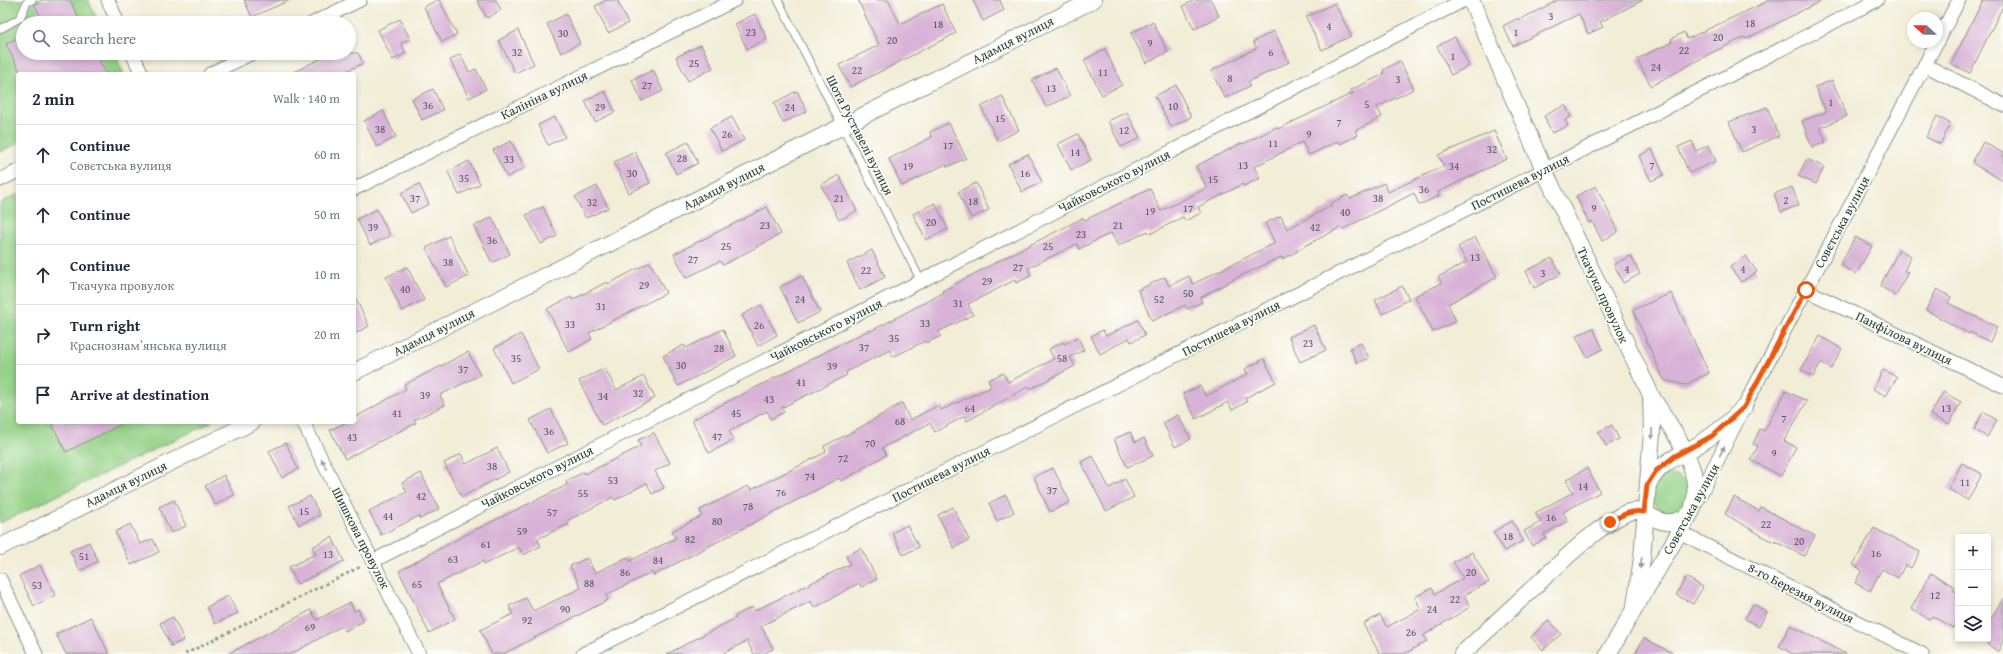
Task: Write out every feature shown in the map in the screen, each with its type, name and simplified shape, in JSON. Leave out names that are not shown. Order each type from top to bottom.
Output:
[{"type":"street","points":[[108,0],[115,16]]},
{"type":"street","points":[[327,16],[360,0]]},
{"type":"street","name":"Калініна вулиця","points":[[356,188],[735,0]]},
{"type":"street","name":"Адамця вулиця","points":[[356,371],[1093,0]]},
{"type":"street","name":"Чайковського вулиця","points":[[374,561],[921,281],[1464,0]]},
{"type":"street","name":"Ткачука провулок","points":[[1471,0],[1544,170],[1651,395],[1652,433],[1644,512],[1642,558],[1635,606]]},
{"type":"street","name":"Постишева вулиця","points":[[583,654],[1544,170],[1877,0]]},
{"type":"street","name":"Совєтська вулиця","points":[[1608,654],[1692,511],[1744,407],[1959,0]]},
{"type":"street","points":[[135,60],[141,72]]},
{"type":"street","points":[[214,72],[238,60]]},
{"type":"street","points":[[1925,65],[2003,105]]},
{"type":"street","points":[[0,180],[16,172]]},
{"type":"street","name":"Панфілова вулиця","points":[[1806,290],[2003,386]]},
{"type":"street","points":[[1462,654],[1577,547],[1599,530],[1626,513],[1635,511],[1644,512],[1658,520],[1669,523],[1681,520],[1692,511],[1696,483],[1692,467],[1651,395]]},
{"type":"street","points":[[1647,485],[1656,471],[1667,462],[1712,436],[1744,407]]},
{"type":"street","name":"Адамця вулиця","points":[[0,546],[248,424]]},
{"type":"street","name":"Шишкова провулок","points":[[304,424],[374,561],[419,654]]},
{"type":"street","name":"8-го Березня вулиця","points":[[1679,532],[1922,654]]},
{"type":"street","points":[[0,580],[36,654]]},
{"type":"lane","points":[[21,16],[27,2],[32,0]]},
{"type":"lane","name":"Шота Руставелі вулиця","points":[[778,0],[921,281]]},
{"type":"lane","points":[[0,29],[16,20]]},
{"type":"path","points":[[185,654],[374,561]]},
{"type":"green space","points":[[88,0],[96,16],[16,16],[16,60],[117,60],[123,72],[16,72],[16,144],[0,152],[0,1]]},
{"type":"green space","points":[[16,195],[16,424],[208,424],[0,523],[0,203]]},
{"type":"green space","points":[[1670,475],[1683,481],[1689,494],[1683,507],[1670,513],[1657,507],[1651,494],[1657,481]]},
{"type":"building","points":[[42,0],[70,0],[78,16],[40,16],[34,4]]},
{"type":"building","points":[[244,0],[290,0],[254,16],[252,16]]},
{"type":"building","points":[[439,0],[457,34],[442,42],[424,7]]},
{"type":"building","points":[[477,0],[496,0],[501,10],[487,18]]},
{"type":"building","points":[[607,0],[617,0],[628,23],[608,33],[595,6]]},
{"type":"building","points":[[858,0],[888,0],[900,24],[942,4],[956,33],[850,87],[839,65],[879,45]]},
{"type":"building","points":[[973,0],[1000,0],[1004,10],[983,21]]},
{"type":"building","points":[[1195,0],[1211,0],[1219,16],[1194,29],[1183,6]]},
{"type":"building","points":[[1558,0],[1643,0],[1600,22],[1603,27],[1588,34],[1579,14],[1513,46],[1503,26],[1518,18],[1519,20]]},
{"type":"building","points":[[1770,0],[1823,0],[1746,39],[1745,37],[1713,52],[1651,86],[1637,59],[1672,42],[1671,39],[1684,32],[1687,39]]},
{"type":"building","points":[[1983,0],[2003,0],[2003,6],[1970,73],[1951,64]]},
{"type":"building","points":[[1335,3],[1351,36],[1322,50],[1306,17]]},
{"type":"building","points":[[566,14],[580,43],[561,53],[547,24]]},
{"type":"building","points":[[755,14],[767,39],[747,49],[735,24]]},
{"type":"building","points":[[400,19],[410,39],[401,43],[406,53],[393,60],[378,30]]},
{"type":"building","points":[[1153,22],[1168,52],[1146,63],[1131,33]]},
{"type":"building","points":[[518,30],[534,64],[515,73],[499,40]]},
{"type":"building","points":[[1274,31],[1289,62],[1248,82],[1250,86],[1225,98],[1211,71],[1257,48],[1253,42]]},
{"type":"building","points":[[1455,37],[1469,66],[1451,75],[1437,46]]},
{"type":"building","points":[[16,39],[16,60],[99,60],[105,72],[20,72],[6,44]]},
{"type":"building","points":[[701,45],[713,68],[688,81],[676,57]]},
{"type":"building","points":[[1105,49],[1122,85],[1102,95],[1084,60]]},
{"type":"building","points":[[356,53],[358,53],[363,63],[345,72],[294,72],[318,60],[356,60]]},
{"type":"building","points":[[460,54],[469,72],[476,69],[486,89],[469,98],[450,60]]},
{"type":"building","points":[[1400,61],[1414,89],[1377,107],[1382,117],[1355,131],[1358,135],[1340,144],[1338,141],[1309,155],[1302,142],[1254,167],[1260,178],[1244,186],[1243,184],[1198,207],[1201,213],[1185,221],[1183,217],[1150,234],[1148,231],[1118,246],[1111,233],[1079,249],[1077,244],[1028,268],[1031,276],[1016,283],[1015,280],[968,304],[973,315],[938,332],[941,336],[926,343],[925,341],[893,357],[890,350],[846,372],[847,375],[781,408],[784,412],[771,419],[767,411],[729,431],[734,440],[709,453],[692,420],[869,330],[869,332],[943,293],[942,291],[1083,218],[1085,220],[1150,189],[1161,211],[1207,188],[1196,166],[1242,143],[1243,144],[1277,127],[1278,129],[1353,93],[1351,90],[1384,74],[1383,70]]},
{"type":"building","points":[[1056,68],[1070,96],[1046,107],[1032,80]]},
{"type":"building","points":[[653,70],[663,91],[642,101],[632,80]]},
{"type":"building","points":[[1832,80],[1847,116],[1820,128],[1826,142],[1812,147],[1802,121],[1826,112],[1815,87]]},
{"type":"building","points":[[1176,85],[1191,117],[1171,127],[1155,96]]},
{"type":"building","points":[[433,89],[443,110],[422,120],[412,99]]},
{"type":"building","points":[[605,91],[615,112],[595,122],[585,101]]},
{"type":"building","points":[[797,91],[807,111],[783,123],[774,103]]},
{"type":"building","points":[[1002,96],[1019,130],[998,141],[981,107]]},
{"type":"building","points":[[1565,105],[1571,117],[1565,120],[1568,126],[1552,133],[1544,116]]},
{"type":"building","points":[[1767,107],[1779,136],[1742,152],[1729,122]]},
{"type":"building","points":[[383,111],[396,137],[377,147],[364,121]]},
{"type":"building","points":[[1127,112],[1140,138],[1121,147],[1108,121]]},
{"type":"building","points":[[1937,116],[1951,124],[1940,144],[1926,137]]},
{"type":"building","points":[[555,117],[565,137],[548,145],[538,125]]},
{"type":"building","points":[[732,117],[744,140],[722,151],[710,128]]},
{"type":"building","points":[[949,123],[966,158],[947,167],[946,164],[902,186],[889,159],[932,137],[930,132]]},
{"type":"building","points":[[1494,131],[1507,159],[1438,192],[1439,196],[1419,205],[1414,193],[1343,229],[1341,227],[1282,259],[1281,257],[1234,279],[1200,298],[1202,302],[1187,309],[1185,305],[1152,321],[1138,290],[1165,277],[1169,286],[1189,276],[1193,284],[1275,243],[1265,223],[1281,216],[1287,229],[1331,206],[1330,204],[1347,195],[1350,199],[1384,183],[1388,192],[1444,166],[1438,155]]},
{"type":"building","points":[[1078,134],[1091,160],[1071,170],[1058,144]]},
{"type":"building","points":[[511,141],[525,168],[507,177],[493,150]]},
{"type":"building","points":[[1692,141],[1696,151],[1709,145],[1716,161],[1689,173],[1678,147]]},
{"type":"building","points":[[688,142],[698,163],[676,174],[666,153]]},
{"type":"building","points":[[1983,142],[2003,153],[2003,181],[1972,163]]},
{"type":"building","points":[[1652,149],[1664,175],[1651,181],[1639,156]]},
{"type":"building","points":[[635,152],[650,183],[629,193],[614,162]]},
{"type":"building","points":[[1028,154],[1042,182],[1022,192],[1008,164]]},
{"type":"building","points":[[1807,159],[1824,167],[1816,184],[1798,176]]},
{"type":"building","points":[[469,161],[480,184],[459,195],[448,172]]},
{"type":"building","points":[[839,175],[857,211],[839,220],[821,185]]},
{"type":"building","points":[[976,183],[989,210],[971,218],[958,192]]},
{"type":"building","points":[[419,184],[429,204],[411,213],[401,193]]},
{"type":"building","points":[[597,186],[608,208],[586,218],[575,197]]},
{"type":"building","points":[[1596,186],[1618,232],[1602,241],[1592,221],[1589,223],[1576,196]]},
{"type":"building","points":[[1792,187],[1799,205],[1781,212],[1774,194]]},
{"type":"building","points":[[935,203],[948,229],[926,240],[913,214]]},
{"type":"building","points":[[543,207],[557,236],[541,244],[526,215]]},
{"type":"building","points":[[767,207],[781,234],[723,265],[720,261],[686,278],[674,254]]},
{"type":"building","points":[[377,209],[390,236],[370,245],[357,219]]},
{"type":"building","points":[[492,217],[510,254],[492,263],[474,226]]},
{"type":"building","points":[[449,236],[469,276],[446,287],[426,248]]},
{"type":"building","points":[[1475,237],[1497,277],[1448,304],[1456,321],[1433,332],[1415,296],[1442,283],[1438,277],[1467,262],[1458,247]]},
{"type":"building","points":[[1855,237],[1872,246],[1856,274],[1840,265]]},
{"type":"building","points":[[872,250],[885,277],[860,290],[847,263]]},
{"type":"building","points":[[1899,250],[1911,256],[1904,271],[1908,272],[1896,296],[1880,286]]},
{"type":"building","points":[[1631,256],[1640,274],[1623,283],[1614,264]]},
{"type":"building","points":[[1746,256],[1757,272],[1741,282],[1730,267]]},
{"type":"building","points":[[1552,258],[1561,274],[1534,288],[1526,271]]},
{"type":"building","points":[[650,262],[666,293],[589,333],[592,339],[569,352],[547,309],[571,297],[572,300],[607,282],[608,284]]},
{"type":"building","points":[[407,267],[424,300],[402,311],[386,277]]},
{"type":"building","points":[[802,276],[820,312],[798,323],[780,287]]},
{"type":"building","points":[[1402,286],[1409,299],[1382,314],[1375,300]]},
{"type":"building","points":[[1937,289],[1951,297],[1948,303],[1997,327],[1990,342],[1970,332],[1969,334],[1926,310]]},
{"type":"building","points":[[1671,293],[1709,373],[1685,385],[1664,380],[1633,310]]},
{"type":"building","points":[[356,299],[369,326],[356,333]]},
{"type":"building","points":[[761,305],[777,335],[758,346],[742,315]]},
{"type":"building","points":[[1138,320],[1145,335],[1131,342],[1129,338],[1100,354],[1091,336],[1103,330],[1106,336]]},
{"type":"building","points":[[1314,325],[1326,350],[1300,362],[1289,337]]},
{"type":"building","points":[[1593,328],[1603,349],[1587,357],[1576,336]]},
{"type":"building","points":[[723,329],[736,356],[678,386],[663,356],[684,345],[686,348]]},
{"type":"building","points":[[521,334],[539,369],[511,383],[494,348]]},
{"type":"building","points":[[1820,336],[1842,349],[1831,369],[1821,362],[1813,377],[1801,370]]},
{"type":"building","points":[[1078,337],[1084,350],[1070,357],[1075,366],[1030,389],[1029,386],[967,421],[965,416],[935,432],[930,423],[882,448],[886,455],[841,481],[839,478],[654,575],[652,572],[606,595],[608,600],[503,654],[492,654],[480,630],[513,614],[509,606],[526,598],[533,611],[581,588],[570,566],[587,558],[595,573],[628,557],[630,561],[676,538],[672,531],[702,516],[700,510],[748,486],[751,490],[826,452],[824,446],[854,431],[902,403],[910,420],[939,405],[941,410],[991,387],[988,380],[1003,373],[1008,382],[1054,359],[1049,349]]},
{"type":"building","points":[[1361,343],[1369,358],[1357,363],[1350,348]]},
{"type":"building","points":[[468,352],[480,375],[440,395],[445,405],[414,420],[416,423],[345,459],[330,430],[343,424],[356,424],[356,417],[406,389],[404,385]]},
{"type":"building","points":[[1264,359],[1276,382],[1245,398],[1247,402],[1232,410],[1228,402],[1196,419],[1183,394],[1200,386],[1206,396],[1248,374],[1245,369]]},
{"type":"building","points":[[605,368],[616,390],[644,376],[655,398],[602,425],[579,381]]},
{"type":"building","points":[[1883,370],[1897,377],[1886,396],[1873,389]]},
{"type":"building","points":[[1786,391],[1807,401],[1784,441],[1796,447],[1781,476],[1751,460],[1758,446],[1753,444],[1760,429],[1764,431]]},
{"type":"building","points":[[1943,392],[1961,402],[1949,424],[1930,415]]},
{"type":"building","points":[[551,409],[568,443],[547,453],[530,420]]},
{"type":"building","points":[[1983,412],[1997,420],[1987,437],[1974,429]]},
{"type":"building","points":[[1178,415],[1191,439],[1175,447],[1163,423]]},
{"type":"building","points":[[52,424],[122,424],[66,452]]},
{"type":"building","points":[[1612,425],[1619,439],[1606,446],[1598,432]]},
{"type":"building","points":[[1130,432],[1135,442],[1144,438],[1153,456],[1127,467],[1114,439]]},
{"type":"building","points":[[654,433],[670,463],[655,471],[664,488],[652,494],[647,483],[615,500],[613,497],[567,521],[569,524],[537,539],[541,546],[523,555],[519,547],[485,564],[483,561],[437,584],[455,619],[429,633],[399,571],[469,533],[567,485],[566,481],[584,472],[585,474],[641,446],[638,440]]},
{"type":"building","points":[[286,443],[298,469],[282,478],[269,451]]},
{"type":"building","points":[[497,448],[509,472],[462,497],[444,463],[461,454],[466,464]]},
{"type":"building","points":[[1093,456],[1109,488],[1125,479],[1134,497],[1106,511],[1081,462]]},
{"type":"building","points":[[1962,463],[1982,474],[1968,500],[1948,489]]},
{"type":"building","points":[[1053,468],[1070,502],[1050,512],[1034,477]]},
{"type":"building","points":[[1587,468],[1600,492],[1563,512],[1568,521],[1544,534],[1546,538],[1532,546],[1524,531],[1541,522],[1535,513],[1573,492],[1566,480]]},
{"type":"building","points":[[421,473],[439,509],[420,519],[419,516],[381,535],[369,511],[407,492],[402,483]]},
{"type":"building","points":[[224,475],[234,495],[215,505],[205,486]]},
{"type":"building","points":[[1006,495],[1014,512],[997,521],[989,503]]},
{"type":"building","points":[[310,496],[320,515],[299,525],[289,506]]},
{"type":"building","points":[[1734,497],[1759,511],[1761,507],[1815,536],[1804,556],[1772,540],[1771,541],[1725,514]]},
{"type":"building","points":[[174,500],[186,526],[171,533],[159,507]]},
{"type":"building","points":[[953,507],[969,540],[954,548],[938,515]]},
{"type":"building","points":[[1512,521],[1523,541],[1504,551],[1493,532]]},
{"type":"building","points":[[130,524],[140,544],[153,539],[159,552],[131,565],[115,532]]},
{"type":"building","points":[[907,525],[919,547],[903,555],[892,533]]},
{"type":"building","points":[[1874,528],[1920,552],[1911,568],[1905,565],[1898,578],[1882,569],[1870,591],[1855,583],[1862,570],[1853,565]]},
{"type":"building","points":[[332,537],[344,561],[297,584],[289,567],[316,554],[312,547]]},
{"type":"building","points":[[89,542],[98,561],[80,571],[70,551]]},
{"type":"building","points":[[861,548],[877,579],[861,587],[859,583],[814,608],[811,601],[761,626],[773,649],[762,654],[754,654],[747,641],[722,654],[667,654],[736,618],[735,616],[752,607],[754,611],[850,564],[846,556]]},
{"type":"building","points":[[1472,552],[1489,582],[1464,595],[1470,607],[1424,635],[1427,641],[1404,654],[1380,654],[1363,624],[1380,615],[1387,627],[1421,609],[1415,597],[1432,588],[1435,594],[1463,578],[1453,562]]},
{"type":"building","points":[[40,565],[55,595],[34,606],[19,576]]},
{"type":"building","points":[[1931,573],[1955,587],[1953,590],[1955,591],[1955,624],[1953,628],[1932,616],[1929,619],[1911,609]]},
{"type":"building","points":[[1686,577],[1703,587],[1693,604],[1676,595]]},
{"type":"building","points":[[228,596],[238,613],[215,624],[207,607]]},
{"type":"building","points":[[2003,598],[2003,641],[1998,651],[1988,645],[1988,642],[1991,642],[1991,619]]},
{"type":"building","points":[[350,602],[354,611],[358,609],[364,621],[345,631],[342,626],[291,654],[228,654],[311,610],[317,620]]},
{"type":"building","points":[[1753,604],[1767,612],[1759,627],[1745,619]]},
{"type":"building","points":[[91,617],[109,654],[66,654],[56,634]]},
{"type":"building","points":[[173,617],[184,640],[171,646],[160,623]]},
{"type":"building","points":[[1549,620],[1561,634],[1543,650],[1531,637]]},
{"type":"building","points":[[1790,625],[1846,654],[1793,654],[1779,646]]},
{"type":"building","points":[[1644,638],[1674,654],[1635,654]]},
{"type":"route","points":[[1610,522],[1626,513],[1635,511],[1644,512],[1647,485],[1656,471],[1675,456],[1699,445],[1712,436],[1744,407],[1806,290]]}]
